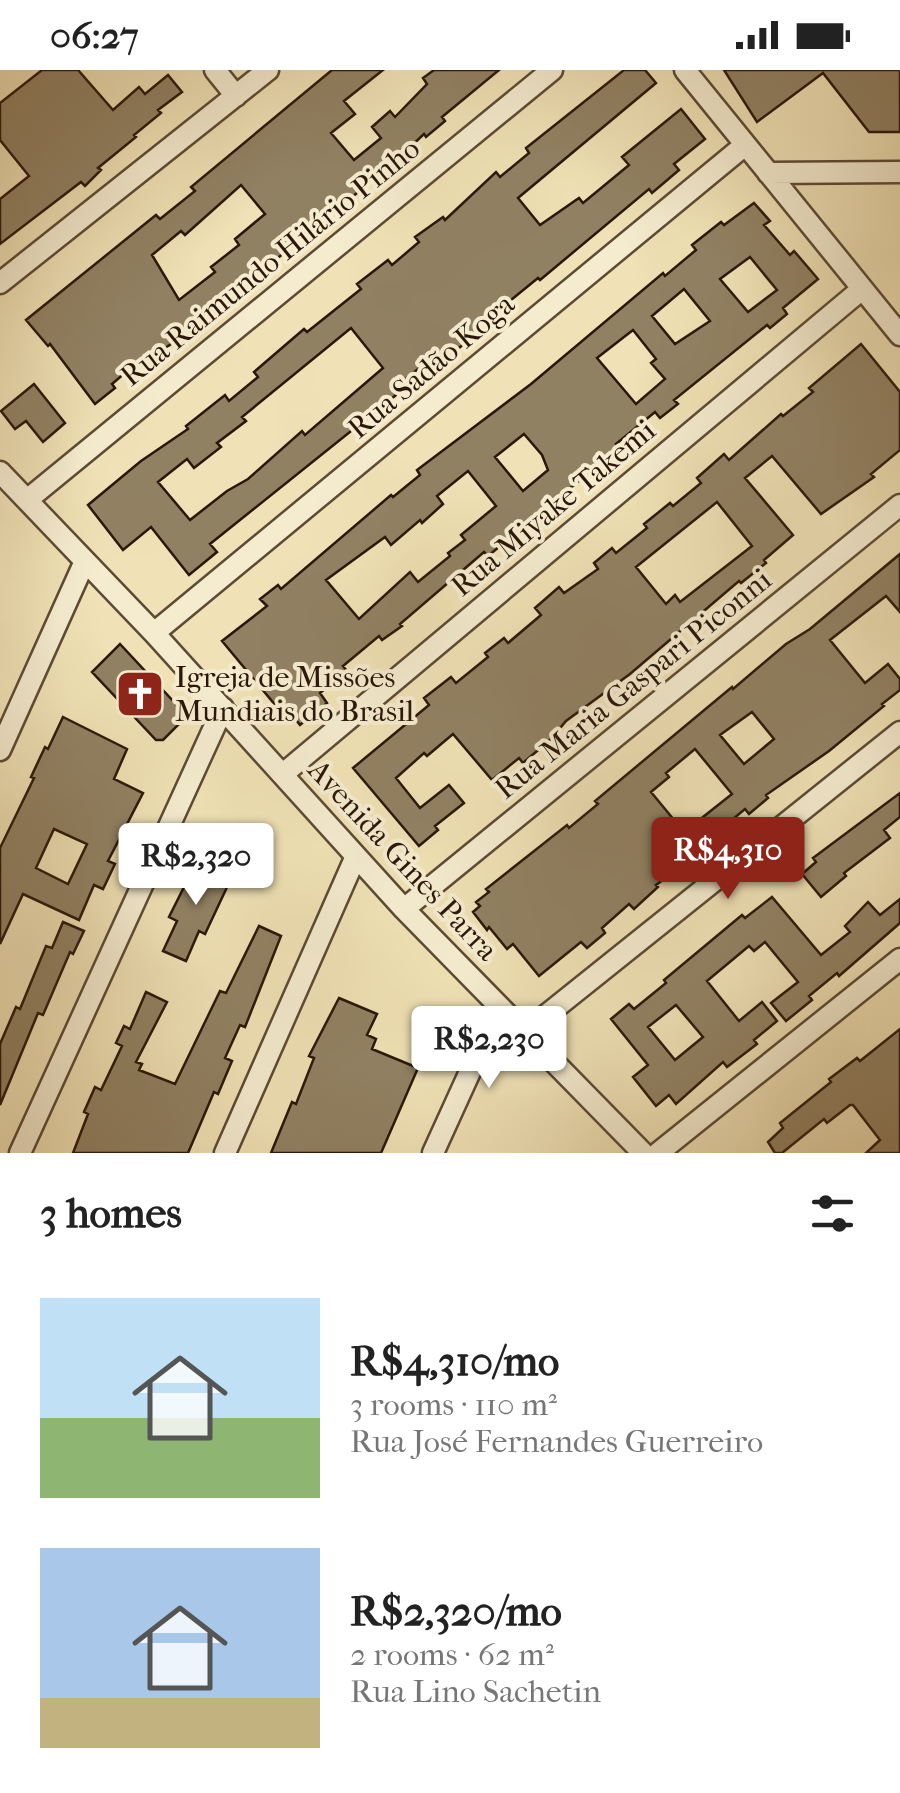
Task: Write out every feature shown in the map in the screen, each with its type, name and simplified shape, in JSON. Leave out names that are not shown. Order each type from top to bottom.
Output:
[{"type":"street","points":[[215,70],[236,96]]},
{"type":"street","points":[[0,282],[268,70]]},
{"type":"street","name":"Rua Raimundo Hilário Pinho","points":[[27,500],[552,70]]},
{"type":"street","points":[[684,70],[900,335]]},
{"type":"street","name":"Rua Sadão Koga","points":[[154,633],[746,146]]},
{"type":"street","points":[[768,173],[900,172]]},
{"type":"street","name":"Rua Miyake Takemi","points":[[282,774],[862,289]]},
{"type":"street","name":"Avenida Gines Parra","points":[[0,472],[154,633],[404,909],[643,1153]]},
{"type":"street","name":"Rua Maria Gaspari Piconni","points":[[404,909],[900,505]]},
{"type":"street","points":[[0,750],[85,561]]},
{"type":"street","points":[[20,1153],[223,708]]},
{"type":"street","points":[[524,1032],[900,732]]},
{"type":"street","points":[[225,1153],[356,856]]},
{"type":"street","points":[[658,1153],[900,960]]},
{"type":"street","points":[[432,1153],[499,1008]]},
{"type":"building","points":[[42,70],[78,70],[113,110],[139,87],[145,94],[168,75],[182,92],[98,168],[101,170],[85,186],[81,182],[0,244],[0,199],[29,176],[0,140],[0,103]]},
{"type":"building","points":[[332,70],[383,70],[344,101],[355,114],[331,133],[354,160],[381,138],[372,127],[390,111],[395,117],[427,84],[423,78],[434,70],[499,70],[442,117],[445,121],[426,137],[424,134],[262,271],[258,267],[173,335],[177,340],[149,359],[146,355],[95,404],[50,344],[26,320],[156,215],[160,219],[195,191],[191,187]],"holes":[[[241,185],[265,214],[235,239],[239,245],[211,267],[215,272],[179,300],[152,255],[181,231],[185,235]]]},
{"type":"building","points":[[624,70],[645,70],[656,83],[518,198],[540,225],[579,198],[583,203],[629,165],[622,157],[681,109],[705,139],[674,164],[679,170],[652,193],[649,189],[538,278],[429,373],[423,365],[392,390],[396,395],[210,544],[217,552],[189,575],[151,527],[123,550],[88,505],[188,429],[186,426],[225,395],[229,401],[258,377],[254,372],[304,329],[307,332],[361,289],[357,284],[388,260],[392,265],[419,242],[415,237],[443,217],[445,220],[496,172],[500,177],[529,153],[526,148]],"holes":[[[351,328],[383,368],[305,435],[302,431],[248,479],[190,520],[158,482],[187,459],[194,468],[221,447],[217,443],[246,421],[242,417]]]},
{"type":"building","points":[[724,70],[900,70],[900,132],[869,132],[823,73],[757,122]]},
{"type":"building","points":[[754,203],[770,221],[764,225],[818,279],[783,308],[787,314],[770,328],[767,325],[674,400],[678,404],[660,418],[655,412],[616,444],[619,448],[488,556],[484,552],[402,626],[382,640],[379,636],[343,666],[347,671],[320,693],[327,703],[300,725],[292,715],[286,718],[222,641],[267,606],[260,599],[278,585],[281,589],[420,475],[417,470],[531,384],[663,273],[665,276],[696,250],[692,245],[721,222],[724,225]],"holes":[[[750,257],[777,290],[748,312],[720,279]],[[684,289],[710,321],[675,344],[652,316]],[[633,330],[656,359],[651,363],[665,379],[636,404],[597,358]],[[524,434],[542,455],[548,470],[523,491],[495,457]],[[468,471],[496,506],[461,535],[465,540],[448,553],[450,556],[418,582],[410,572],[359,619],[326,580],[385,537],[391,545],[443,504],[437,496]]]},
{"type":"building","points":[[861,344],[900,392],[900,450],[871,474],[874,477],[821,514],[772,456],[745,478],[793,535],[764,560],[766,563],[566,721],[523,763],[519,758],[492,780],[453,734],[427,756],[424,753],[396,778],[420,808],[449,785],[464,803],[435,826],[438,830],[419,846],[353,768],[429,705],[424,698],[451,677],[456,683],[504,638],[508,643],[541,615],[535,608],[559,587],[564,593],[598,569],[594,563],[612,548],[616,553],[647,528],[644,524],[701,483],[697,478],[724,454],[729,460],[781,414],[813,392],[809,388]],"holes":[[[717,502],[752,546],[680,602],[675,595],[666,604],[636,567]]]},
{"type":"building","points":[[34,384],[65,423],[43,442],[26,421],[15,429],[1,411]]},
{"type":"building","points":[[900,554],[900,612],[886,596],[830,640],[865,683],[888,664],[900,679],[900,690],[884,706],[766,795],[768,798],[749,814],[745,809],[715,834],[720,839],[656,885],[634,909],[629,904],[587,948],[581,942],[539,976],[513,944],[507,949],[489,927],[487,930],[473,912],[480,906],[476,902],[489,892],[486,889],[567,825],[569,828],[598,804],[595,801],[732,687]],"holes":[[[752,712],[774,739],[744,764],[720,735]],[[695,749],[732,794],[684,832],[651,792],[669,777],[666,773]]]},
{"type":"building","name":"Igreja de Missões Mundiais do Brasil","points":[[120,644],[187,716],[163,740],[156,740],[92,672]]},
{"type":"building","points":[[63,717],[127,749],[114,779],[143,793],[108,861],[115,864],[103,889],[94,885],[79,920],[23,894],[0,944],[0,848],[45,747],[48,749]],"holes":[[[54,829],[87,844],[68,884],[36,868]]]},
{"type":"building","points":[[900,793],[900,817],[884,830],[890,838],[844,873],[846,876],[821,897],[802,874],[816,862],[813,858]]},
{"type":"building","points":[[202,859],[227,869],[222,880],[229,883],[205,934],[199,931],[186,961],[163,951],[177,921],[169,917]]},
{"type":"building","points":[[772,897],[821,955],[850,932],[845,926],[868,902],[880,915],[900,899],[900,923],[839,976],[837,973],[809,996],[812,1000],[786,1021],[771,1003],[798,982],[765,942],[754,951],[749,946],[707,981],[739,1021],[762,1002],[777,1021],[754,1040],[757,1044],[727,1067],[723,1062],[676,1104],[669,1095],[656,1106],[633,1077],[648,1065],[611,1019],[629,1004],[634,1009],[742,915],[745,918]],"holes":[[[676,1005],[703,1037],[675,1060],[648,1027]]]},
{"type":"building","points":[[63,922],[84,931],[73,954],[70,952],[43,1015],[38,1013],[0,1105],[0,1044],[16,1007],[20,1009],[46,946],[52,948]]},
{"type":"building","points":[[259,926],[281,936],[245,1027],[240,1025],[225,1058],[232,1061],[218,1094],[214,1092],[188,1153],[73,1153],[95,1087],[101,1090],[122,1046],[116,1043],[124,1026],[130,1029],[146,992],[167,1002],[136,1062],[142,1064],[139,1070],[175,1084],[220,991],[226,993]]},
{"type":"building","points":[[339,998],[377,1014],[367,1035],[376,1039],[372,1049],[418,1068],[381,1153],[271,1153],[292,1102],[296,1104],[314,1058],[309,1056]]},
{"type":"building","points":[[900,1029],[900,1153],[866,1153],[880,1140],[850,1105],[827,1123],[824,1119],[782,1153],[775,1153],[768,1142],[783,1128],[780,1123],[831,1082],[829,1079],[857,1058],[860,1061]]},
{"type":"place","name":"Igreja de Missões Mundiais do Brasil","points":[[140,694]]}]
